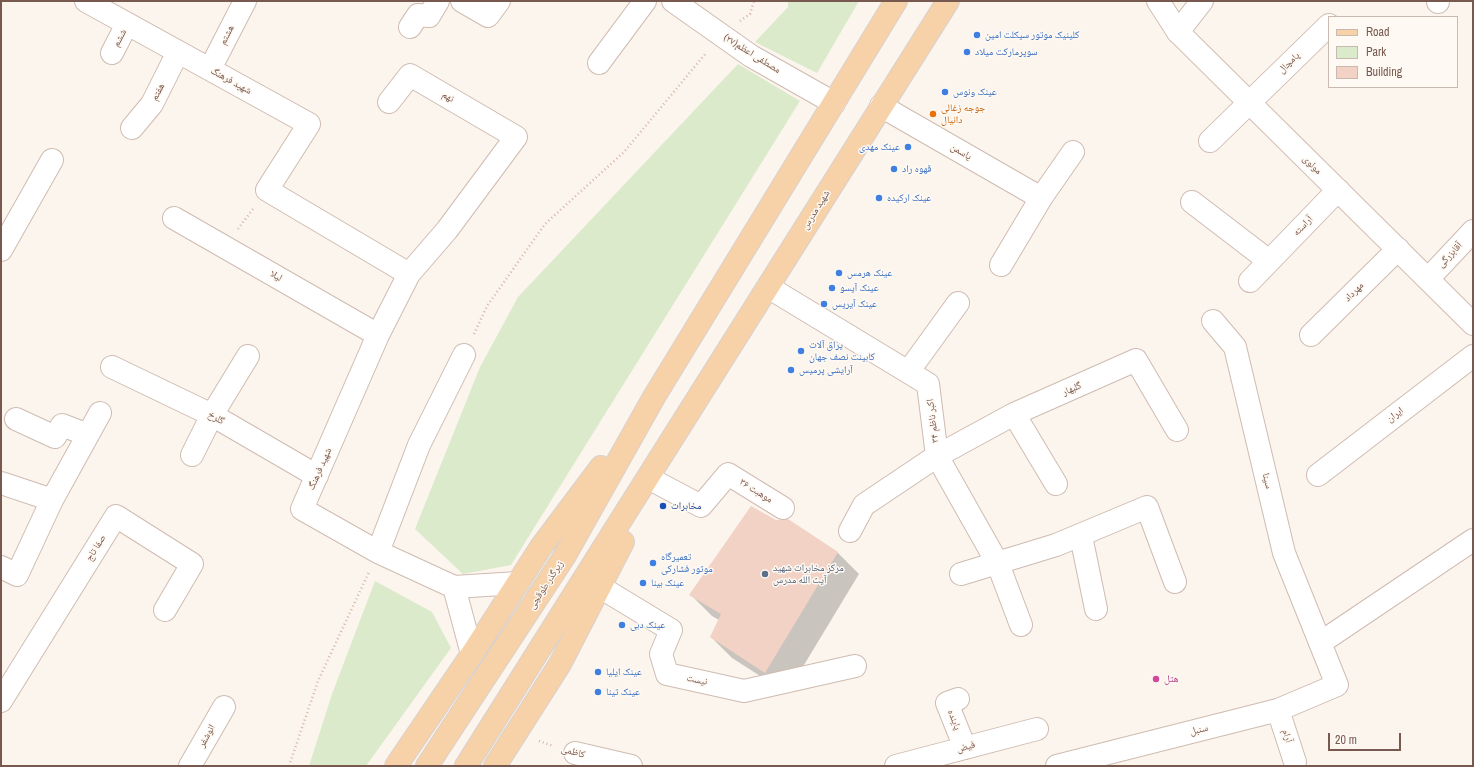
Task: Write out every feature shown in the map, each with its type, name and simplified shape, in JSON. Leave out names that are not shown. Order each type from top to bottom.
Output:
[{"type":"main road","points":[[396,766],[472,654],[541,548],[654,397],[896,1]]},
{"type":"main road","name":"شهید مدرس","points":[[685,420],[943,8]]},
{"type":"main road","name":"زیرگذر طوقچی","points":[[426,766],[564,557],[654,397]]},
{"type":"main road","points":[[495,766],[560,664],[685,420]]},
{"type":"main road","points":[[466,766],[685,420]]},
{"type":"street","name":"شهید فرهنگ","points":[[86,1],[309,124],[268,190]]},
{"type":"street","name":"هشتم","points":[[210,69],[245,1]]},
{"type":"street","points":[[410,27],[418,15],[429,16],[438,1]]},
{"type":"street","points":[[462,1],[488,16],[499,1]]},
{"type":"street","points":[[600,63],[645,1]]},
{"type":"street","name":"مصطفی اعظم(۲۷)","points":[[673,1],[751,56],[834,103]]},
{"type":"street","points":[[943,8],[955,1]]},
{"type":"street","name":"مولوی","points":[[1158,1],[1178,32],[1473,324]]},
{"type":"street","points":[[1178,32],[1202,1]]},
{"type":"street","name":"ششم","points":[[112,53],[127,24]]},
{"type":"street","name":"پامچال","points":[[1210,141],[1328,26]]},
{"type":"street","name":"هفتم","points":[[132,128],[152,104],[178,52]]},
{"type":"street","name":"نهم","points":[[389,102],[410,75],[516,137]]},
{"type":"street","name":"یاسمن","points":[[881,106],[1041,198]]},
{"type":"street","name":"شهید فرهنگ","points":[[516,137],[447,230],[409,274],[378,335],[302,509],[378,552],[454,588],[518,583]]},
{"type":"street","points":[[1001,265],[1041,198],[1073,152]]},
{"type":"street","points":[[1,250],[52,160]]},
{"type":"street","points":[[268,190],[409,274]]},
{"type":"street","name":"آراسته","points":[[1250,281],[1338,190]]},
{"type":"street","points":[[1192,202],[1269,262]]},
{"type":"street","name":"لیلا","points":[[174,218],[378,335]]},
{"type":"street","name":"آقابزرگی","points":[[1428,279],[1473,231]]},
{"type":"street","name":"مهرداد","points":[[1311,335],[1398,249]]},
{"type":"street","name":"۳۴ اکبر ناظم","points":[[768,287],[928,384],[937,456],[998,564],[1021,625]]},
{"type":"street","points":[[908,372],[958,303]]},
{"type":"street","name":"سینا","points":[[1213,321],[1235,347],[1284,553],[1337,685]]},
{"type":"street","points":[[378,552],[419,445],[464,355]]},
{"type":"street","points":[[192,456],[212,415],[248,356]]},
{"type":"street","name":"ایران","points":[[1318,475],[1473,356]]},
{"type":"street","name":"گلبهار","points":[[850,531],[864,505],[937,456],[1014,414],[1136,360],[1177,430]]},
{"type":"street","name":"گلرخ","points":[[112,367],[212,415],[317,476]]},
{"type":"street","points":[[1,567],[17,574],[52,500],[100,413]]},
{"type":"street","points":[[1014,414],[1056,484]]},
{"type":"street","points":[[16,419],[55,437],[62,426],[88,435]]},
{"type":"street","name":"۳۶ موهبت","points":[[654,481],[701,506],[728,474],[783,508]]},
{"type":"street","points":[[1,483],[52,500]]},
{"type":"street","points":[[961,574],[998,564],[1081,536],[1147,507],[1175,582]]},
{"type":"street","name":"صفا تاج","points":[[1,701],[116,516],[192,564],[165,610]]},
{"type":"street","points":[[1081,536],[1096,609]]},
{"type":"street","points":[[1320,643],[1473,540]]},
{"type":"street","name":"نیست","points":[[600,587],[671,630],[661,654],[667,674],[744,690],[855,666]]},
{"type":"street","points":[[454,588],[472,654]]},
{"type":"street","name":"سنبل","points":[[1057,766],[1278,710],[1337,685]]},
{"type":"street","name":"پاینده","points":[[958,699],[947,702],[965,748]]},
{"type":"street","name":"انوشفر","points":[[190,766],[224,707]]},
{"type":"street","name":"آرام","points":[[1278,710],[1295,762]]},
{"type":"street","name":"فیض","points":[[896,766],[1037,728]]},
{"type":"street","name":"کاظمی","points":[[575,754],[631,766]]},
{"type":"path","points":[[464,355],[487,306],[545,224],[624,152],[721,35],[750,14],[754,1]]},
{"type":"path","points":[[225,247],[268,190]]},
{"type":"path","points":[[289,766],[318,681],[378,552]]},
{"type":"path","name":"کاظمی","points":[[516,734],[575,754]]},
{"type":"green space","points":[[788,1],[859,1],[817,73],[755,42],[788,7]]},
{"type":"green space","points":[[738,64],[800,101],[511,565],[463,574],[415,529],[480,367],[518,297]]},
{"type":"green space","points":[[375,581],[432,612],[451,648],[366,766],[309,766],[332,694]]},
{"type":"building","name":"مرکز مخابرات شهید آیت الله مدرس","points":[[751,506],[776,520],[788,519],[838,552],[765,673],[710,637],[721,614],[689,595]]},
{"type":"place","name":"کلینیک موتور سیکلت امین","points":[[977,35]]},
{"type":"place","name":"سوپرمارکت میلاد","points":[[967,52]]},
{"type":"place","name":"عینک ونوس","points":[[945,92]]},
{"type":"place","name":"جوجه زغالی دانیال","points":[[933,114]]},
{"type":"place","name":"عینک مهدی","points":[[908,147]]},
{"type":"place","name":"قهوه راد","points":[[894,169]]},
{"type":"place","name":"عینک ارکیده","points":[[879,198]]},
{"type":"place","name":"عینک هرمس","points":[[839,273]]},
{"type":"place","name":"عینک آیسو","points":[[832,288]]},
{"type":"place","name":"عینک آیریس","points":[[824,304]]},
{"type":"place","name":"یراق آلات کابینت نصف جهان","points":[[801,351]]},
{"type":"place","name":"آرایشی پرمیس","points":[[791,370]]},
{"type":"place","name":"مخابرات","points":[[663,506]]},
{"type":"place","name":"تعمیرگاه موتور فشارکی","points":[[653,563]]},
{"type":"place","name":"مرکز مخابرات شهید آیت الله مدرس","points":[[765,574]]},
{"type":"place","name":"عینک بینا","points":[[643,583]]},
{"type":"place","name":"عینک دبی","points":[[622,625]]},
{"type":"place","name":"عینک ایلیا","points":[[598,672]]},
{"type":"place","name":"هتل","points":[[1156,679]]},
{"type":"place","name":"عینک تینا","points":[[598,692]]}]
